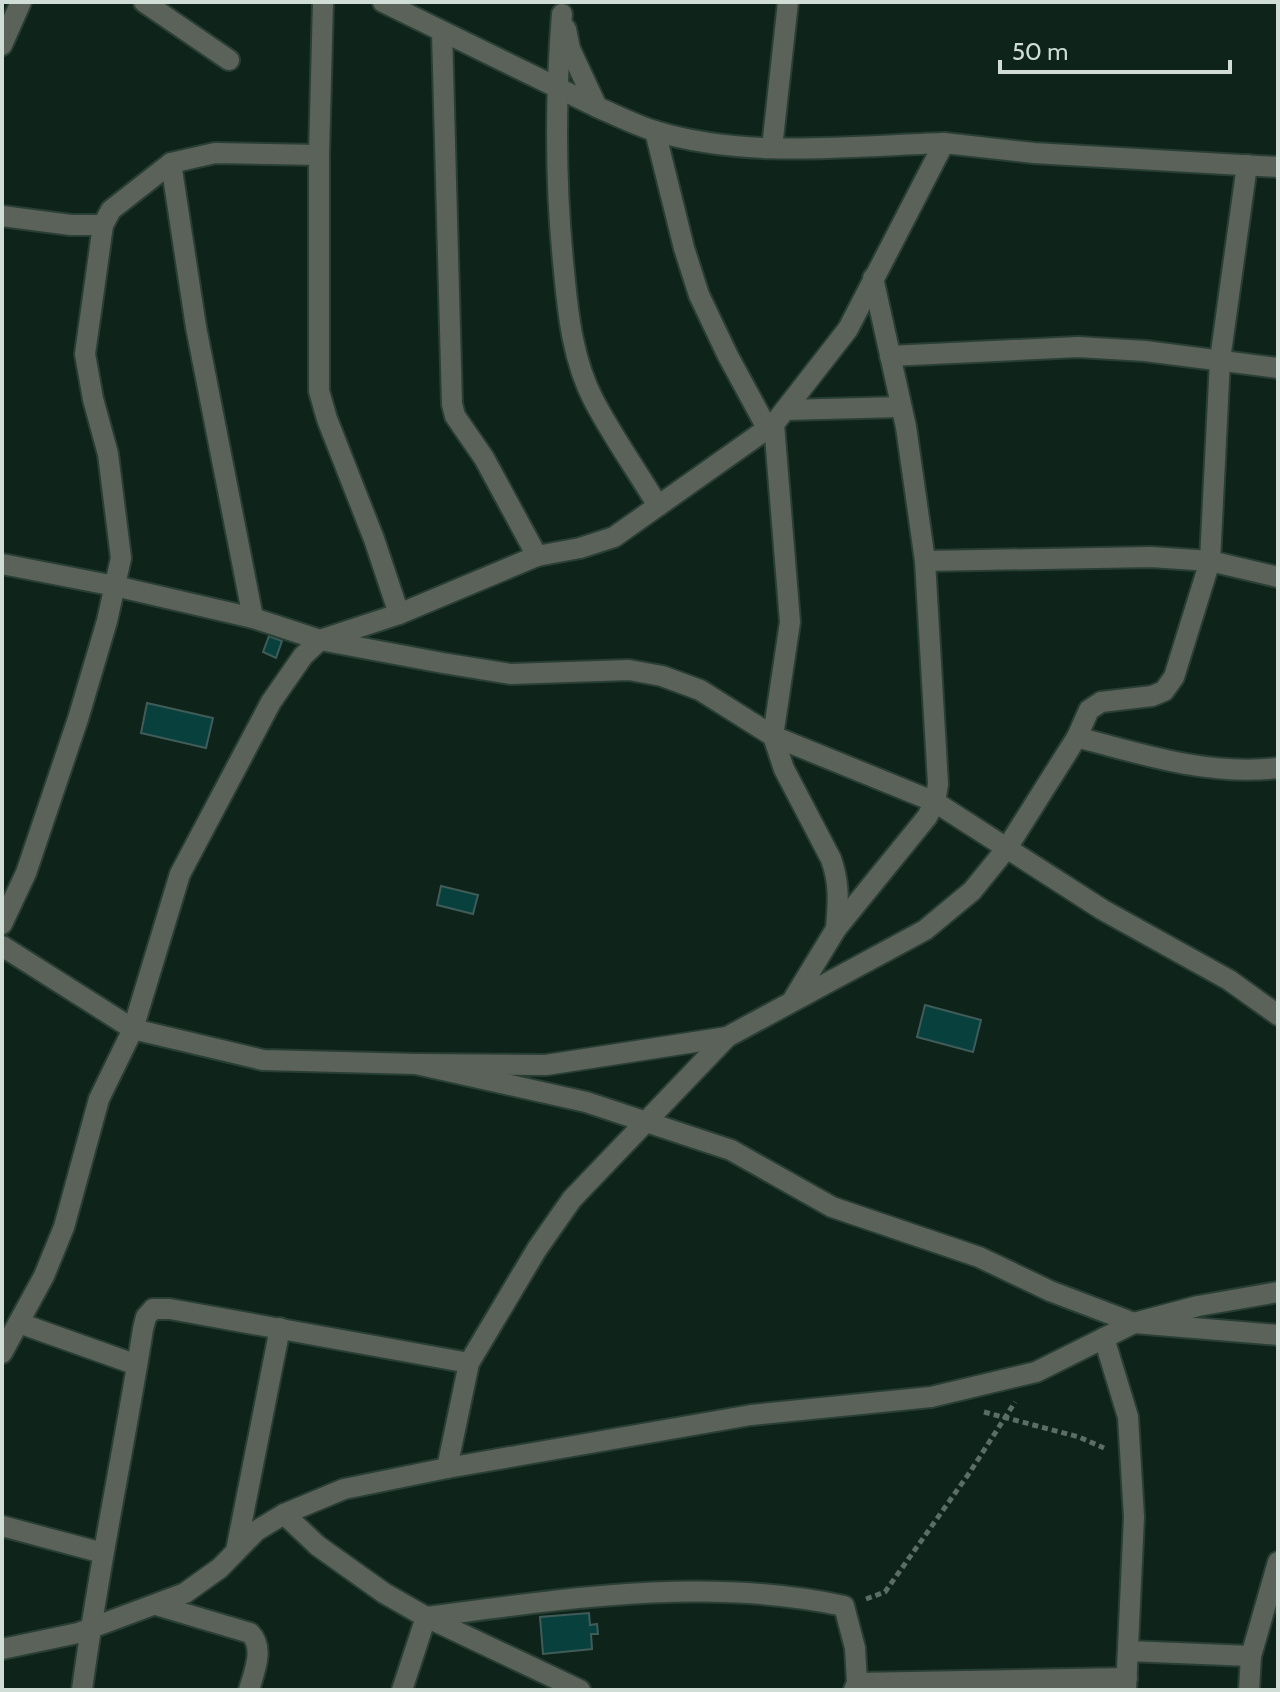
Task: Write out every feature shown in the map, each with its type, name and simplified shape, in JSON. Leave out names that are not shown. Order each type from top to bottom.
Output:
[{"type":"street","points":[[2,45],[21,2]]},
{"type":"street","points":[[144,2],[229,60]]},
{"type":"street","points":[[323,2],[319,155],[319,391],[399,614]]},
{"type":"street","points":[[383,2],[597,107],[655,131],[726,146],[772,148],[944,143],[1034,153],[1278,167]]},
{"type":"street","points":[[772,148],[788,2]]},
{"type":"street","points":[[561,8],[556,89],[557,204],[568,312],[576,352],[593,400],[658,506]]},
{"type":"street","points":[[561,8],[570,49],[597,107]]},
{"type":"street","points":[[442,32],[452,404],[455,416],[484,458],[537,556]]},
{"type":"street","points":[[655,131],[699,295],[728,356],[775,421],[790,622],[773,736],[784,769],[837,875],[840,892],[836,929]]},
{"type":"street","points":[[2,1353],[44,1276],[64,1227],[99,1099],[133,1029],[180,874],[271,702],[303,656],[320,640],[399,614],[537,556],[580,548],[614,537],[775,421],[848,329],[944,143]]},
{"type":"street","points":[[2,924],[26,873],[75,729],[121,558],[108,454],[85,354],[103,225],[111,210],[171,163],[192,156],[215,153],[319,155]]},
{"type":"street","points":[[171,163],[196,327],[253,618]]},
{"type":"street","points":[[447,1468],[469,1363],[537,1249],[572,1199],[727,1037],[925,930],[972,891],[1007,848],[1077,737],[1089,710],[1101,702],[1152,696],[1164,691],[1174,677],[1210,561],[1220,360],[1247,165]]},
{"type":"street","points":[[2,216],[71,225],[103,225]]},
{"type":"street","points":[[792,1001],[836,929],[927,817],[935,802],[938,784],[925,561],[901,407],[873,278]]},
{"type":"street","points":[[890,356],[1078,347],[1145,351],[1278,368]]},
{"type":"street","points":[[775,421],[901,407]]},
{"type":"street","points":[[925,561],[1151,557],[1210,561],[1278,577]]},
{"type":"street","points":[[2,564],[253,618],[320,640],[510,674],[629,670],[662,676],[700,690],[773,736],[935,802],[1103,910],[1229,980],[1278,1015]]},
{"type":"street","points":[[1077,737],[1142,755],[1215,769],[1251,771],[1278,768]]},
{"type":"street","points":[[2,946],[133,1029],[263,1060],[546,1065],[727,1037]]},
{"type":"street","points":[[416,1064],[586,1102],[731,1150],[832,1207],[979,1257],[1050,1291],[1134,1323],[1278,1335]]},
{"type":"street","points":[[2,1649],[78,1633],[185,1593],[203,1582],[256,1531],[284,1514],[344,1489],[751,1415],[931,1397],[1036,1372],[1134,1323],[1198,1306],[1278,1292]]},
{"type":"street","points":[[82,1690],[90,1627],[137,1365],[146,1317],[153,1309],[170,1309],[469,1363]]},
{"type":"street","points":[[19,1323],[137,1365]]},
{"type":"street","points":[[236,1552],[280,1328]]},
{"type":"street","points":[[426,1617],[648,1591],[744,1592],[844,1606],[855,1648],[856,1686],[1126,1684],[1134,1517],[1128,1417],[1104,1338]]},
{"type":"street","points":[[284,1514],[350,1571],[426,1617],[580,1690]]},
{"type":"street","points":[[2,1526],[103,1553]]},
{"type":"street","points":[[1249,1690],[1251,1656],[1278,1562]]},
{"type":"street","points":[[156,1605],[255,1637],[258,1657],[249,1690]]},
{"type":"street","points":[[402,1690],[426,1617]]},
{"type":"street","points":[[1128,1651],[1251,1656]]},
{"type":"path","points":[[844,1606],[885,1592],[1036,1372]]},
{"type":"path","points":[[975,1409],[1079,1437],[1130,1460]]},
{"type":"building","points":[[269,636],[282,641],[276,658],[263,652]]},
{"type":"building","points":[[147,703],[213,718],[206,748],[141,733]]},
{"type":"building","points":[[441,886],[478,895],[473,914],[437,905]]},
{"type":"building","points":[[925,1005],[981,1020],[973,1052],[917,1037]]},
{"type":"building","points":[[589,1613],[590,1625],[597,1624],[598,1634],[591,1634],[592,1649],[543,1654],[540,1617]]}]
